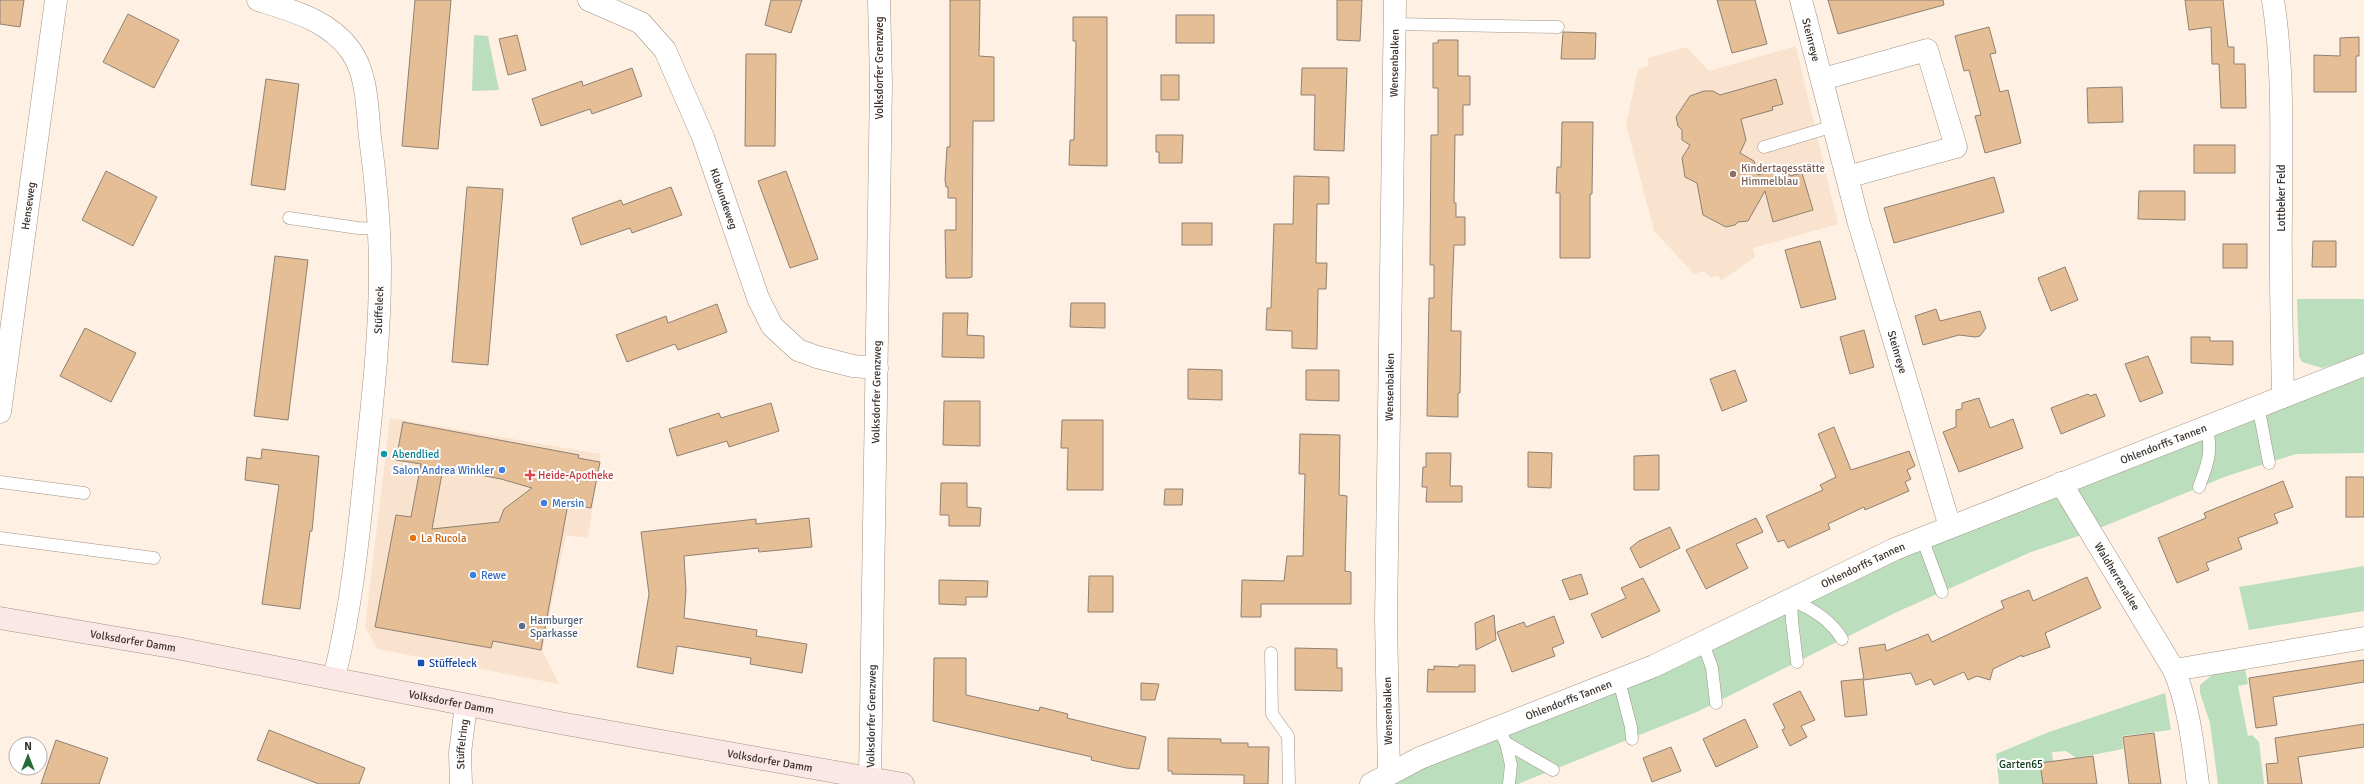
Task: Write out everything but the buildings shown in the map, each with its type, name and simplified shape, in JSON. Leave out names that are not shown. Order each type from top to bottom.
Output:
[{"type":"main road","name":"Volksdorfer Damm","points":[[0,618],[177,648],[560,723],[869,780],[903,784]]},
{"type":"street","name":"Henseweg","points":[[0,412],[56,0]]},
{"type":"street","name":"Stüffeleck","points":[[258,0],[307,16],[331,30],[351,51],[363,75],[375,176],[380,270],[377,353],[371,418],[349,604],[334,678]]},
{"type":"street","name":"Klabundeweg","points":[[589,0],[641,23],[665,50],[703,137],[758,298],[772,326],[798,350],[817,357],[853,366],[877,368]]},
{"type":"street","name":"Volksdorfer Grenzweg","points":[[869,780],[877,368],[880,83],[879,0]]},
{"type":"street","name":"Wensenbalken","points":[[1380,779],[1386,620],[1395,0]]},
{"type":"street","name":"Steinreye","points":[[1801,0],[1860,227],[1950,527]]},
{"type":"street","name":"Lottbeker Feld","points":[[2273,0],[2282,82],[2280,254],[2283,397]]},
{"type":"street","points":[[1823,80],[1927,50],[1956,147],[1847,177]]},
{"type":"street","name":"Ohlendorffs Tannen","points":[[1380,779],[1420,758],[1502,735],[1702,643],[1922,538],[2206,425],[2360,371]]},
{"type":"street","name":"Waldherrenallee","points":[[2061,482],[2174,670],[2181,688],[2191,726],[2198,784]]},
{"type":"street","points":[[2174,670],[2364,638]]},
{"type":"street","name":"Stüffelring","points":[[461,784],[460,753],[466,705]]},
{"type":"lane","points":[[1394,24],[1558,27]]},
{"type":"lane","points":[[1764,147],[1834,126]]},
{"type":"lane","points":[[289,218],[358,228],[378,229]]},
{"type":"lane","points":[[2258,406],[2269,463]]},
{"type":"lane","points":[[2199,487],[2210,455],[2210,439],[2206,425]]},
{"type":"lane","points":[[0,482],[84,493]]},
{"type":"lane","points":[[0,538],[154,558]]},
{"type":"lane","points":[[1922,538],[1942,592]]},
{"type":"lane","points":[[1797,662],[1791,600],[1805,606],[1828,621],[1842,639]]},
{"type":"lane","points":[[1702,643],[1712,668],[1716,703]]},
{"type":"lane","points":[[1271,653],[1272,714],[1288,736],[1288,784]]},
{"type":"lane","points":[[1618,682],[1631,727],[1632,739]]},
{"type":"lane","points":[[1502,735],[1553,770]]},
{"type":"lane","points":[[1502,735],[1511,765],[1509,784]]},
{"type":"shaded area","name":"Kindertagesstätte Himmelblau","points":[[1796,46],[1838,224],[1753,248],[1755,257],[1721,281],[1718,276],[1710,277],[1704,271],[1694,274],[1654,231],[1626,124],[1638,69],[1648,66],[1648,58],[1686,47],[1709,71]]},
{"type":"shaded area","points":[[390,418],[601,454],[588,538],[566,535],[542,650],[559,684],[377,649],[365,627]]},
{"type":"green space","points":[[474,35],[488,36],[499,90],[472,91]]},
{"type":"green space","points":[[2297,299],[2364,299],[2364,355],[2322,368],[2302,362],[2299,356]]},
{"type":"green space","points":[[2364,365],[2364,453],[2296,454],[2227,476],[2090,532],[2031,552],[1897,612],[1699,711],[1518,784],[1371,784],[1799,596]]},
{"type":"green space","points":[[2364,566],[2364,611],[2249,630],[2239,587]]},
{"type":"green space","points":[[2245,668],[2248,684],[2238,686],[2248,736],[2252,735],[2259,742],[2264,784],[2218,784],[2210,723],[2200,693],[2200,685],[2213,674]]},
{"type":"green space","name":"Garten65","points":[[2165,693],[2171,730],[2122,736],[2123,749],[2076,758],[2066,751],[2052,752],[2053,761],[2040,763],[2043,784],[1999,784],[1996,754],[2049,732]]},
{"type":"place","name":"Kindertagesstätte Himmelblau","points":[[1733,174]]},
{"type":"place","name":"Abendlied","points":[[384,454]]},
{"type":"place","name":"Salon Andrea Winkler","points":[[502,470]]},
{"type":"place","name":"Heide-Apotheke","points":[[530,475]]},
{"type":"place","name":"Mersin","points":[[544,503]]},
{"type":"place","name":"La Rucola","points":[[413,538]]},
{"type":"place","name":"Rewe","points":[[473,575]]},
{"type":"place","name":"Hamburger Sparkasse","points":[[522,626]]},
{"type":"place","name":"Stüffeleck","points":[[421,663]]}]
